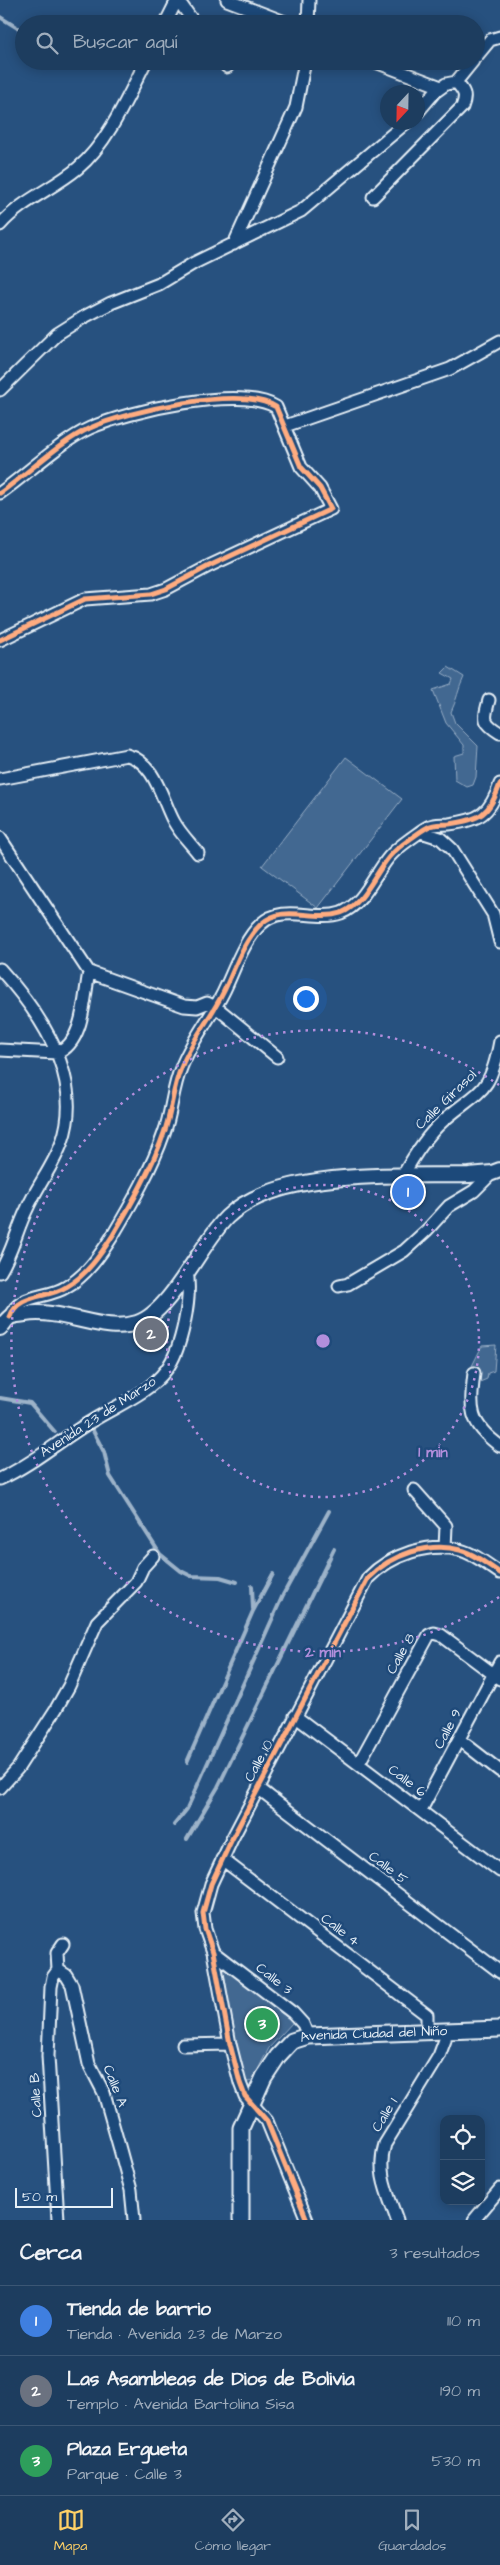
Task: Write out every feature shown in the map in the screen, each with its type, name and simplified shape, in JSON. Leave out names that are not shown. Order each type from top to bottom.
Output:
[{"type":"main road","name":"Avenida Ciudad del Niño","points":[[241,2220],[241,2128],[264,2076],[278,2056],[292,2041],[308,2036],[500,2029]]},
{"type":"street","points":[[170,15],[177,0],[188,15]]},
{"type":"street","points":[[227,0],[266,15]]},
{"type":"street","points":[[308,15],[309,0]]},
{"type":"street","points":[[485,46],[490,40],[500,37]]},
{"type":"street","points":[[0,225],[24,203],[78,168],[91,155],[118,115],[141,70]]},
{"type":"street","points":[[234,244],[296,107],[302,70]]},
{"type":"street","points":[[397,70],[441,87]]},
{"type":"street","points":[[425,104],[441,87],[456,82],[465,70]]},
{"type":"street","points":[[373,197],[462,107],[465,99],[464,90],[456,82]]},
{"type":"street","points":[[0,390],[57,334],[110,303],[159,284],[234,244],[300,212],[397,130]]},
{"type":"street","points":[[285,426],[450,368],[500,341]]},
{"type":"street","points":[[0,493],[90,428],[176,402],[218,400],[268,402],[276,408],[301,468],[320,488],[331,509],[209,566],[166,589],[151,594],[85,599],[0,640]]},
{"type":"street","points":[[489,700],[484,717],[486,723],[500,733]]},
{"type":"street","points":[[0,778],[127,755],[138,758],[147,767],[175,824],[198,853]]},
{"type":"street","points":[[0,1328],[20,1302],[58,1291],[80,1277],[94,1263],[113,1235],[151,1166],[165,1131],[175,1087],[187,1052],[216,1007],[249,940],[262,924],[276,915],[325,916],[342,912],[365,893],[390,857],[429,826],[467,821],[481,816],[493,804],[500,784]]},
{"type":"street","points":[[421,832],[440,838],[452,850],[492,914],[500,942]]},
{"type":"street","points":[[0,838],[89,972],[184,1006],[197,1008],[206,1003],[216,1007],[277,1057]]},
{"type":"street","points":[[0,969],[35,1009],[57,1054],[66,1082],[70,1110],[62,1142],[27,1209],[0,1272]]},
{"type":"street","points":[[0,1050],[57,1054],[71,1044],[77,1030],[89,972]]},
{"type":"street","name":"Calle Girasol","points":[[402,1177],[431,1133],[487,1085],[493,1071],[500,1041]]},
{"type":"street","points":[[10,1317],[40,1313],[74,1316],[112,1326],[136,1323],[151,1315],[228,1216],[248,1202],[267,1194],[309,1182],[496,1172]]},
{"type":"street","points":[[339,1286],[348,1284],[404,1251],[422,1236],[448,1206],[474,1191],[496,1172]]},
{"type":"street","name":"Avenida 23 de Marzo","points":[[0,1479],[40,1456],[89,1422],[147,1387],[162,1374],[170,1363],[182,1331],[188,1293],[187,1271]]},
{"type":"street","points":[[474,1373],[472,1412],[482,1429],[500,1446]]},
{"type":"street","points":[[414,1490],[446,1526],[445,1548]]},
{"type":"street","name":"Calle 10","points":[[307,2220],[267,2121],[245,2096],[240,2083],[230,2044],[213,1952],[205,1929],[203,1913],[211,1884],[258,1788],[368,1578],[384,1564],[409,1553],[434,1547],[461,1550],[475,1556],[500,1574]]},
{"type":"street","points":[[0,1788],[18,1768],[56,1709],[69,1686],[97,1622],[136,1582],[143,1567],[153,1556]]},
{"type":"street","name":"Calle 8","points":[[360,1763],[429,1635],[434,1633],[440,1635],[497,1676]]},
{"type":"street","name":"Calle 9","points":[[421,1810],[497,1676],[500,1662]]},
{"type":"street","name":"Calle 6","points":[[295,1716],[360,1763],[500,1871]]},
{"type":"street","points":[[460,1740],[500,1771]]},
{"type":"street","name":"Calle 5","points":[[258,1788],[500,1972]]},
{"type":"street","name":"Calle 4","points":[[222,1859],[427,2015],[427,2031]]},
{"type":"street","name":"Calle B","points":[[58,2220],[48,2056],[51,1987],[53,1977],[58,1970],[57,1953],[63,1944]]},
{"type":"street","name":"Calle 3","points":[[213,1952],[293,2013],[303,2024],[308,2036]]},
{"type":"street","name":"Calle A","points":[[58,1970],[66,1975],[72,1985],[89,2064],[104,2093],[131,2190],[134,2220]]},
{"type":"street","name":"Calle 1","points":[[397,2220],[381,2176],[382,2152],[385,2144],[439,2056],[446,2031]]},
{"type":"street","points":[[183,2045],[230,2044]]},
{"type":"street","points":[[474,2220],[500,2189]]},
{"type":"shaded area","points":[[448,667],[464,677],[451,712],[455,723],[478,746],[476,777],[473,785],[467,787],[455,780],[454,756],[464,753],[464,745],[446,723],[433,690],[451,684],[453,679],[442,673]]},
{"type":"shaded area","points":[[346,757],[402,799],[318,908],[262,866]]},
{"type":"shaded area","points":[[496,1345],[494,1371],[488,1373],[487,1379],[480,1382],[469,1372],[482,1346]]},
{"type":"shaded area","points":[[223,1967],[293,2022],[269,2048],[252,2081],[248,2082],[245,2080],[232,2025]]},
{"type":"waterway","points":[[0,17],[15,26]]},
{"type":"waterway","points":[[0,1398],[30,1403],[55,1432]]},
{"type":"waterway","points":[[91,1427],[104,1452],[110,1476],[160,1554],[181,1571],[191,1576],[220,1577],[237,1582]]},
{"type":"waterway","points":[[174,1825],[187,1809],[283,1595],[329,1511]]},
{"type":"waterway","points":[[187,1839],[218,1787],[334,1549]]},
{"type":"waterway","points":[[187,1762],[253,1611],[273,1574]]},
{"type":"waterway","points":[[252,1586],[253,1609]]},
{"type":"waterway","points":[[266,1782],[266,1786],[272,1792]]},
{"type":"waterway","points":[[277,1796],[323,1831]]},
{"type":"waterway","points":[[482,1965],[500,1979]]},
{"type":"cycle path","points":[[0,493],[56,449],[79,434],[107,421],[130,414],[184,403],[212,399],[238,399],[260,401],[276,407],[301,467],[320,488],[331,509],[209,566],[166,589],[151,594],[85,599],[0,640]]},
{"type":"cycle path","points":[[10,1317],[14,1309],[26,1300],[59,1291],[80,1277],[113,1235],[154,1159],[167,1125],[178,1076],[185,1058],[223,993],[249,939],[261,924],[279,915],[321,916],[341,913],[349,909],[362,896],[389,857],[399,847],[430,826],[469,820],[482,814],[488,809],[500,784]]},
{"type":"cycle path","points":[[307,2220],[267,2121],[245,2096],[240,2083],[230,2044],[213,1952],[205,1929],[203,1913],[211,1884],[232,1839],[368,1578],[387,1563],[399,1557],[411,1552],[436,1547],[460,1550],[471,1554],[500,1573]]},
{"type":"place","name":"Tienda de barrio","points":[[408,1192]]},
{"type":"place","name":"Las Asambleas de Dios de Bolivia","points":[[151,1334]]},
{"type":"place","name":"Plaza Ergueta","points":[[262,2024]]}]
